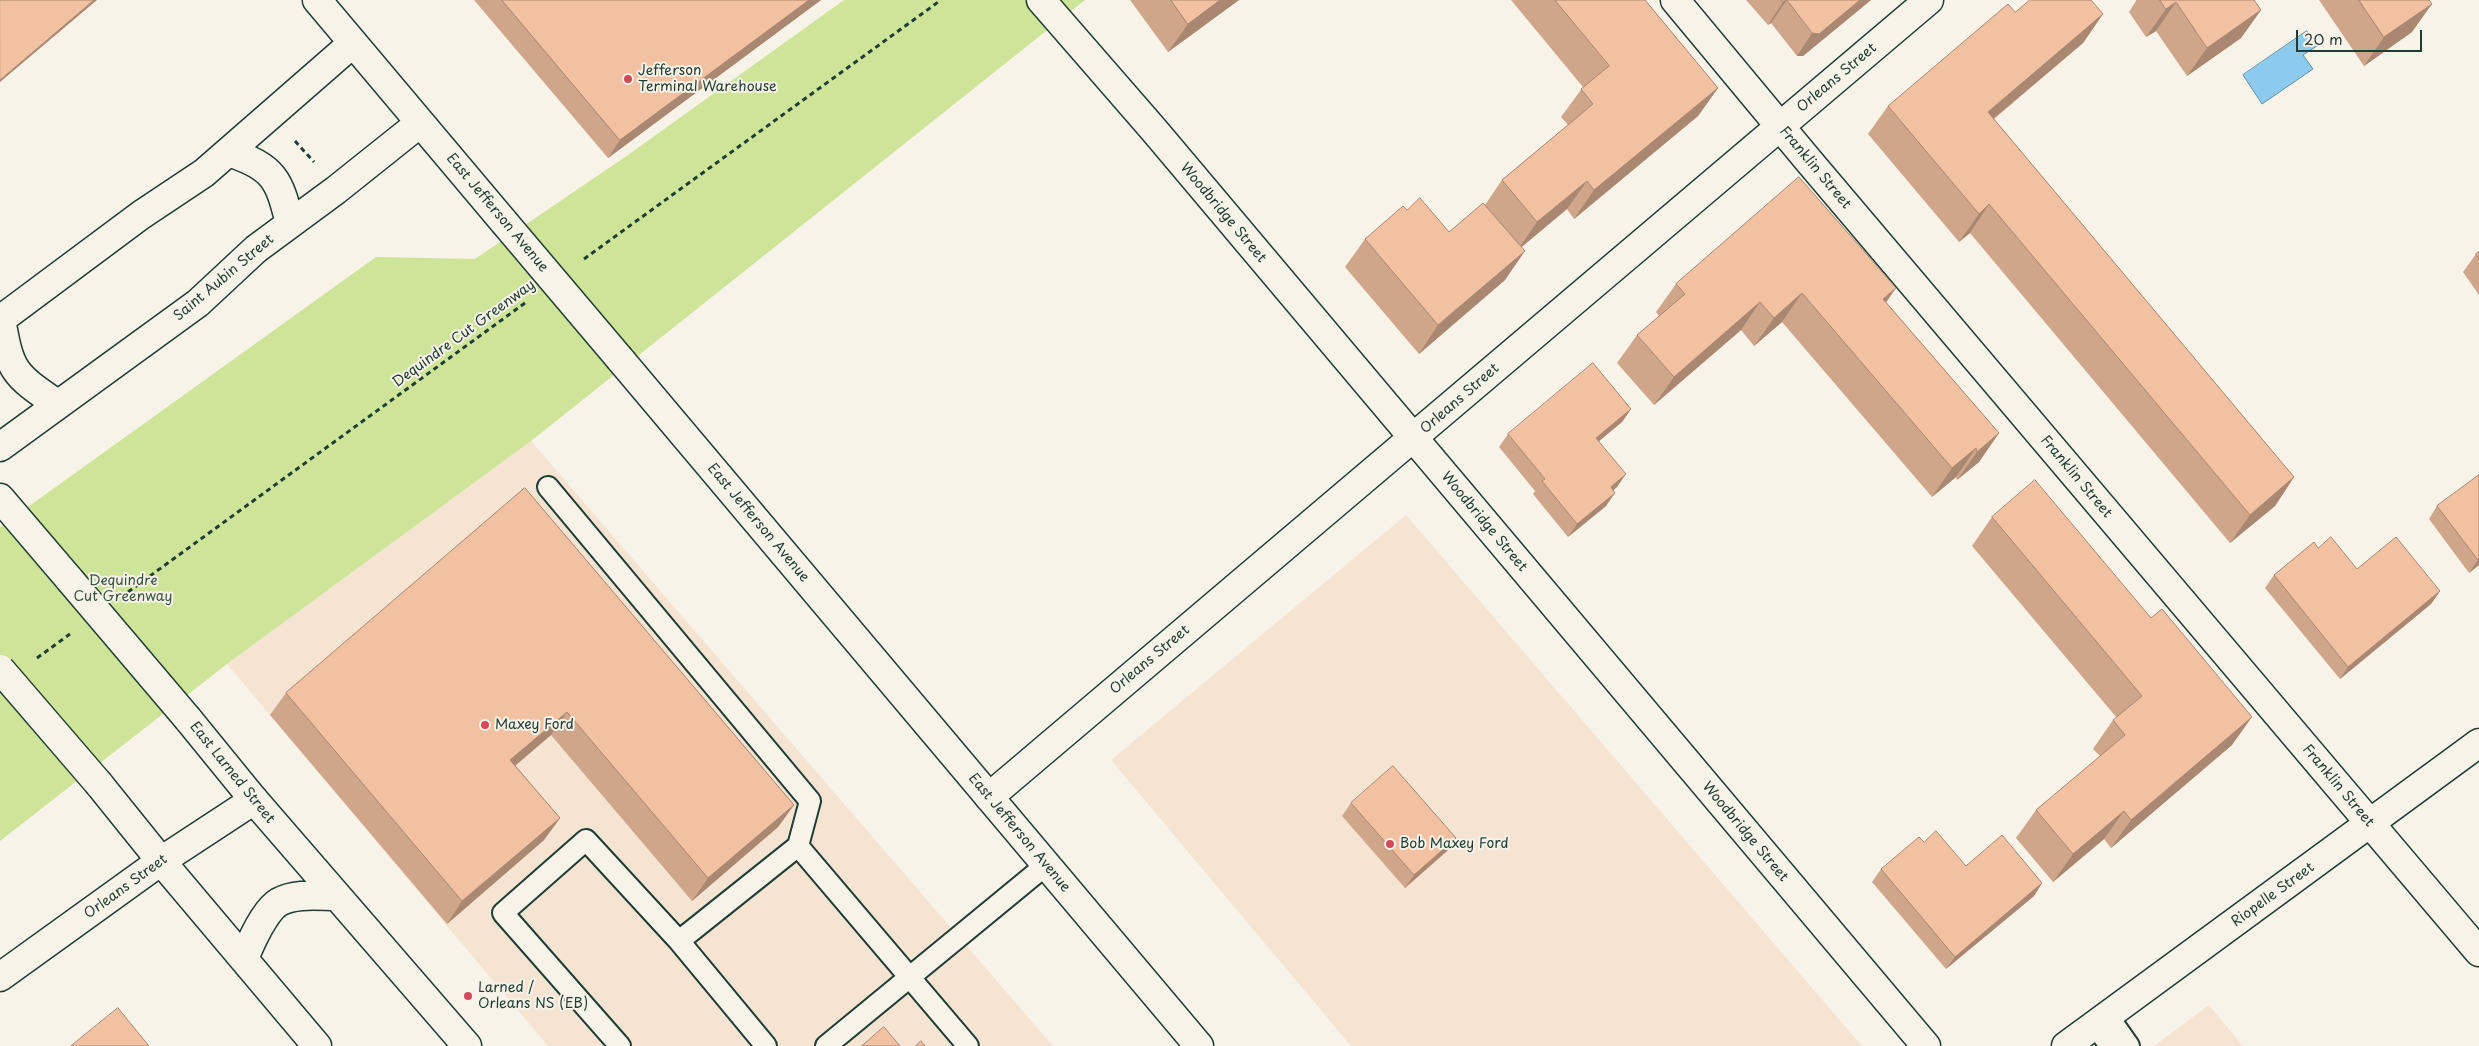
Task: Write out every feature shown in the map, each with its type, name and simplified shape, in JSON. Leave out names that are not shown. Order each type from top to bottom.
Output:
[{"type":"street","name":"East Jefferson Avenue","points":[[317,0],[1199,1046]]},
{"type":"street","name":"Woodbridge Street","points":[[1041,0],[1414,438],[1926,1046]]},
{"type":"street","name":"Franklin Street","points":[[1675,0],[2479,952]]},
{"type":"street","name":"Orleans Street","points":[[989,797],[1929,0]]},
{"type":"street","points":[[56,404],[29,385],[15,371],[7,354],[0,320],[140,215],[204,173],[353,43]]},
{"type":"street","name":"Saint Aubin Street","points":[[0,447],[56,404],[198,303],[256,249],[420,123]]},
{"type":"street","points":[[229,152],[257,162],[273,177],[283,194],[290,224]]},
{"type":"street","name":"East Larned Street","points":[[0,498],[188,719],[254,800],[467,1046]]},
{"type":"street","points":[[0,668],[317,1046]]},
{"type":"street","name":"Riopelle Street","points":[[2066,1046],[2104,1029],[2370,824],[2479,743]]},
{"type":"street","name":"Orleans Street","points":[[0,977],[161,861],[254,800]]},
{"type":"street","points":[[244,959],[256,930],[278,903],[305,895],[336,896]]},
{"type":"lane","points":[[548,487],[810,802],[798,846],[679,941]]},
{"type":"lane","points":[[620,1046],[503,914],[586,840],[679,941],[766,1046]]},
{"type":"lane","points":[[798,846],[908,978],[968,1046]]},
{"type":"lane","points":[[826,1046],[1046,865]]},
{"type":"lane","points":[[2104,1029],[2129,1046]]},
{"type":"path","points":[[579,264],[941,0]]},
{"type":"path","points":[[291,136],[320,169]]},
{"type":"path","name":"Dequindre Cut Greenway","points":[[121,597],[531,299]]},
{"type":"path","points":[[32,662],[72,632]]},
{"type":"shaded area","points":[[531,441],[1053,1046],[548,1046],[227,664]]},
{"type":"shaded area","points":[[1406,515],[1862,1046],[1351,1046],[1111,760]]},
{"type":"shaded area","points":[[2209,1005],[2243,1046],[2154,1046]]},
{"type":"green space","name":"Dequindre Cut Greenway","points":[[844,0],[1085,0],[531,441],[227,664],[0,841],[0,527],[376,257],[475,259],[628,155]]},
{"type":"water","points":[[2307,31],[2317,46],[2303,55],[2313,69],[2262,104],[2243,75]]},
{"type":"building","points":[[0,0],[94,0],[0,80]]},
{"type":"building","name":"Jefferson Terminal Warehouse","points":[[502,0],[809,0],[620,140]]},
{"type":"building","points":[[1171,0],[1220,0],[1188,24]]},
{"type":"building","points":[[1555,0],[1645,0],[1718,88],[1594,190],[1587,181],[1537,222],[1502,180],[1593,104],[1581,89],[1609,66]]},
{"type":"building","points":[[1787,0],[1860,0],[1819,34],[1812,33]]},
{"type":"building","points":[[2030,0],[2091,0],[2103,14],[1988,112],[2294,477],[2250,515],[1989,204],[1979,214],[1888,106],[2008,4],[2015,12]]},
{"type":"building","points":[[2160,0],[2254,0],[2261,10],[2207,48],[2176,2],[2166,9]]},
{"type":"building","points":[[2359,0],[2429,0],[2432,4],[2384,37]]},
{"type":"building","points":[[1799,177],[1896,288],[1883,299],[1999,433],[1977,452],[1976,448],[1952,468],[1802,293],[1774,318],[1760,302],[1674,377],[1637,335],[1685,294],[1676,284]]},
{"type":"building","points":[[1420,198],[1449,232],[1483,203],[1525,251],[1438,325],[1365,239],[1403,206],[1407,210]]},
{"type":"building","points":[[1593,363],[1631,409],[1596,438],[1626,474],[1611,487],[1615,493],[1577,524],[1542,481],[1545,479],[1508,434]]},
{"type":"building","points":[[2479,475],[2479,559],[2478,560],[2437,506]]},
{"type":"building","points":[[2035,480],[2151,618],[2162,609],[2252,717],[2131,820],[2124,811],[2073,854],[2036,810],[2125,735],[2113,720],[2142,696],[1992,517]]},
{"type":"building","name":"Maxey Ford","points":[[525,488],[794,805],[708,878],[567,712],[510,760],[560,818],[462,901],[286,693]]},
{"type":"building","points":[[2331,537],[2357,569],[2396,537],[2440,591],[2348,667],[2274,575],[2314,542],[2318,548]]},
{"type":"building","points":[[1393,766],[1456,838],[1414,875],[1351,803]]},
{"type":"building","points":[[1936,831],[1966,866],[2002,835],[2042,883],[1955,957],[1881,869],[1919,837],[1924,842]]},
{"type":"building","points":[[118,1008],[149,1046],[71,1046]]},
{"type":"building","points":[[884,1027],[900,1046],[862,1046]]},
{"type":"building","points":[[921,1041],[925,1046],[916,1046]]},
{"type":"place","name":"Jefferson Terminal Warehouse","points":[[628,79]]},
{"type":"place","name":"Maxey Ford","points":[[485,725]]},
{"type":"place","name":"Bob Maxey Ford","points":[[1390,844]]},
{"type":"place","name":"Larned / Orleans NS (EB)","points":[[468,996]]}]
